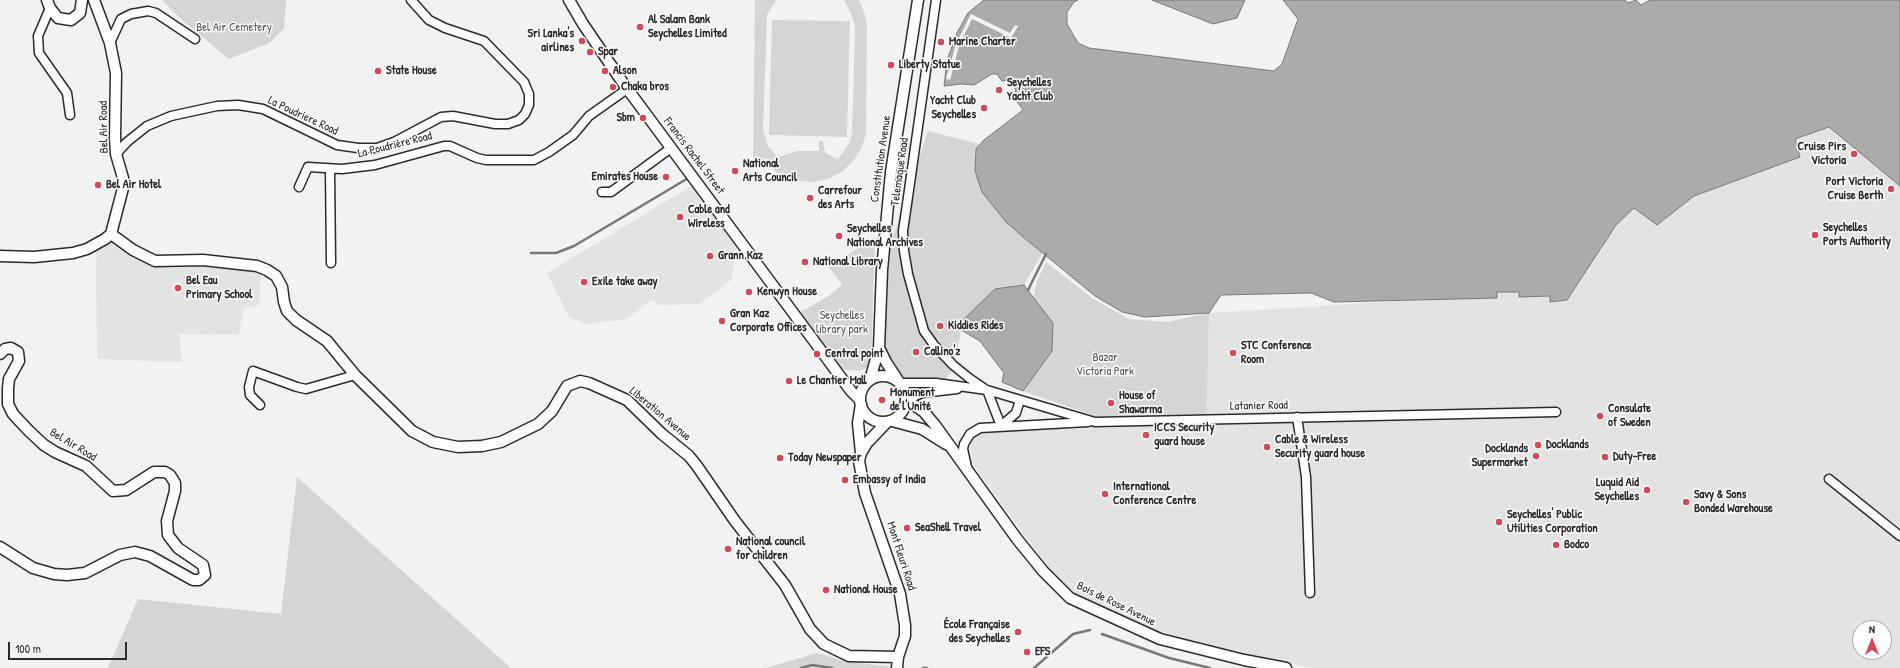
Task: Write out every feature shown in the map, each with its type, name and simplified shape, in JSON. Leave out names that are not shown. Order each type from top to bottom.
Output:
[{"type":"main road","points":[[48,4],[58,18],[71,20],[80,13],[82,0]]},
{"type":"main road","name":"Bel Air Road","points":[[94,0],[110,43],[116,73],[116,154],[123,178],[123,188],[111,234]]},
{"type":"main road","name":"Francis Rachel Street","points":[[569,0],[583,24],[627,89],[860,402]]},
{"type":"main road","name":"Constitution Avenue","points":[[870,380],[879,348],[882,270],[891,172],[918,0]]},
{"type":"main road","points":[[0,256],[34,257],[74,252],[87,249],[111,234]]},
{"type":"main road","name":"Liberation Avenue","points":[[111,234],[133,250],[155,261],[213,260],[257,266],[267,270],[276,276],[282,286],[287,311],[296,320],[327,341],[355,375],[412,431],[433,442],[458,447],[482,446],[501,442],[538,424],[552,411],[560,395],[572,383],[580,381],[589,383],[626,400],[662,434],[689,456],[735,521],[785,585],[810,629],[824,644],[848,656],[898,657]]},
{"type":"main road","name":"Bel Air Road","points":[[0,354],[5,349],[11,348],[18,352],[19,361],[10,379],[8,388],[8,404],[29,432],[44,445],[55,452],[86,466],[113,491],[126,490],[154,472],[165,472],[170,475],[175,483],[175,491],[167,521],[168,534],[178,548],[203,565],[205,575],[199,580],[193,580],[150,556],[135,552],[120,555],[85,573],[67,575],[54,574],[32,568],[0,547]]},
{"type":"main road","name":"Constitution Avenue","points":[[879,348],[899,383]]},
{"type":"main road","points":[[860,453],[867,442],[889,421],[902,412],[907,400],[903,388],[893,378],[885,376],[877,377],[870,380],[862,389],[860,402],[867,416],[880,422],[889,421]]},
{"type":"main road","name":"Bois de Rose Avenue","points":[[907,400],[924,412],[967,467],[1017,539],[1043,571],[1070,598],[1160,639],[1244,660],[1286,668]]},
{"type":"main road","name":"Mont Fleuri Road","points":[[860,402],[858,423],[860,453],[859,461],[864,493],[900,594],[905,624],[905,636],[898,657],[897,668]]},
{"type":"main road","name":"Bois de Rose Avenue","points":[[889,421],[922,429],[954,450]]},
{"type":"street","name":"La Poudriere Road","points":[[116,154],[127,142],[147,126],[172,116],[217,106],[238,105],[263,110],[337,145],[358,148],[373,148],[394,142],[441,117],[452,116],[495,124],[508,124],[519,120],[525,114],[529,105],[529,94],[524,82],[484,40],[445,28],[429,20],[411,0]]},
{"type":"street","name":"Telemaque Road","points":[[936,0],[903,231],[904,252],[908,274],[924,331],[934,345],[954,365],[969,378],[987,390]]},
{"type":"street","points":[[48,4],[38,36],[39,52],[67,93],[70,115]]},
{"type":"street","points":[[110,43],[121,19],[131,14],[148,11],[156,13],[195,39]]},
{"type":"street","name":"La Poudrière Road","points":[[298,186],[308,167],[342,169],[375,165],[444,146],[454,148],[477,158],[486,160],[534,160],[549,152],[573,135],[589,116],[627,89]]},
{"type":"street","points":[[602,192],[612,192],[672,148]]},
{"type":"street","points":[[330,169],[331,263]]},
{"type":"street","points":[[260,405],[250,395],[253,371],[296,388],[306,388],[355,375]]},
{"type":"street","name":"Latanier Road","points":[[899,383],[936,383],[987,390],[1095,422],[1556,412]]},
{"type":"street","name":"Latanier Road","points":[[907,400],[922,393],[968,388]]},
{"type":"street","points":[[987,390],[1001,426]]},
{"type":"street","points":[[1001,426],[1016,413],[1020,400]]},
{"type":"street","points":[[1298,417],[1306,477],[1310,593]]},
{"type":"street","points":[[967,467],[963,449],[970,434],[980,428],[1095,422]]},
{"type":"street","points":[[1829,479],[1900,536]]},
{"type":"shaded area","points":[[984,0],[1078,0],[1074,2],[1067,12],[1067,24],[1078,43],[1089,48],[1274,71],[1282,64],[1298,19],[1283,0],[1625,0],[1628,3],[1636,0],[1641,5],[1650,0],[1900,0],[1900,186],[1829,127],[1795,139],[1800,157],[1694,196],[1657,225],[1634,208],[1616,225],[1567,300],[1550,302],[1550,296],[1519,297],[1519,292],[1497,292],[1497,298],[1334,302],[1311,293],[1221,295],[1209,313],[1145,317],[1122,312],[1095,296],[1006,222],[982,192],[975,171],[976,149],[984,140],[1023,110],[1013,96],[1016,90],[1011,82],[1008,80],[1002,81],[997,74],[992,74],[974,85],[961,84],[944,86],[947,60],[957,33],[968,13]]},
{"type":"shaded area","points":[[1152,0],[1245,0],[1237,18],[1213,24]]},
{"type":"shaded area","points":[[1829,127],[1900,186],[1900,668],[1313,668],[1245,656],[1162,634],[1077,596],[1048,567],[972,463],[970,441],[977,431],[1090,428],[1098,417],[1207,414],[1209,313],[1418,300],[1497,298],[1497,292],[1519,292],[1519,297],[1550,296],[1550,302],[1567,300],[1616,225],[1634,208],[1657,225],[1694,196],[1800,157],[1795,139]]},
{"type":"shaded area","points":[[693,185],[737,243],[731,280],[699,304],[660,305],[651,300],[627,319],[586,324],[569,317],[547,273]]},
{"type":"shaded area","name":"Bel Eau Primary School","points":[[112,239],[144,258],[184,264],[261,272],[259,305],[243,309],[239,335],[179,334],[182,362],[97,359],[96,251]]},
{"type":"shaded area","points":[[1024,285],[1053,323],[1052,351],[1023,391],[1002,382],[1004,373],[980,341],[961,330],[963,320],[995,289]]},
{"type":"green space","name":"Bel Air Cemetery","points":[[162,0],[286,0],[284,29],[269,43],[229,59],[183,21]]},
{"type":"green space","points":[[755,0],[776,0],[767,15],[763,130],[768,146],[778,157],[797,151],[819,151],[819,141],[823,141],[825,153],[838,159],[850,142],[852,134],[855,25],[844,0],[859,0],[860,2],[867,25],[866,134],[862,147],[854,160],[843,171],[829,179],[813,182],[790,180],[780,175],[766,164],[753,164]]},
{"type":"green space","points":[[772,20],[850,21],[847,137],[769,135]]},
{"type":"green space","points":[[928,131],[979,144],[975,154],[975,171],[982,192],[1006,222],[1043,252],[1024,285],[995,289],[963,320],[954,368],[944,382],[899,383],[879,348],[882,270]]},
{"type":"green space","name":"Seychelles library park","points":[[875,237],[871,365],[860,371],[843,369],[795,315],[829,296],[842,285],[829,267]]},
{"type":"green space","name":"Bazar Victoria Park","points":[[1046,262],[1092,298],[1129,319],[1166,322],[1209,313],[1207,414],[1098,417],[1023,391],[1052,351],[1053,323],[1034,298],[1036,283]]},
{"type":"green space","points":[[297,477],[511,668],[108,668],[138,599],[281,614]]},
{"type":"green space","points":[[817,653],[845,661],[892,668],[765,668]]},
{"type":"pier","points":[[971,14],[1010,33],[1015,25],[1018,26],[1011,38],[972,19],[959,46],[950,80],[946,79],[956,44]]},
{"type":"waterway","points":[[531,253],[556,253],[574,246],[690,177]]},
{"type":"waterway","points":[[1028,290],[1046,254]]},
{"type":"waterway","points":[[1034,668],[1073,634],[1090,630]]},
{"type":"waterway","points":[[1102,634],[1169,658],[1210,668]]},
{"type":"waterway","points":[[801,668],[812,665],[832,668]]},
{"type":"place","name":"Al Salam Bank Seychelles Limited","points":[[640,27]]},
{"type":"place","name":"Sri Lanka's airlines","points":[[582,41]]},
{"type":"place","name":"Marine Charter","points":[[941,42]]},
{"type":"place","name":"Spar","points":[[590,52]]},
{"type":"place","name":"Liberty Statue","points":[[891,65]]},
{"type":"place","name":"State House","points":[[378,71]]},
{"type":"place","name":"Alson","points":[[605,71]]},
{"type":"place","name":"Chaka bros","points":[[613,87]]},
{"type":"place","name":"Seychelles Yacht Club","points":[[999,90]]},
{"type":"place","name":"Yacht Club Seychelles","points":[[984,108]]},
{"type":"place","name":"Sbm","points":[[643,118]]},
{"type":"place","name":"Cruise Pirs Victoria","points":[[1854,154]]},
{"type":"place","name":"National Arts Council","points":[[735,171]]},
{"type":"place","name":"Emirates House","points":[[666,177]]},
{"type":"place","name":"Bel Air Hotel","points":[[98,185]]},
{"type":"place","name":"Port Victoria Cruise Berth","points":[[1891,189]]},
{"type":"place","name":"Carrefour des Arts","points":[[810,198]]},
{"type":"place","name":"Cable and Wireless","points":[[680,217]]},
{"type":"place","name":"Seychelles Ports Authority","points":[[1815,235]]},
{"type":"place","name":"Seychelles National Archives","points":[[839,236]]},
{"type":"place","name":"Grann Kaz","points":[[710,256]]},
{"type":"place","name":"National Library","points":[[805,262]]},
{"type":"place","name":"Exile take away","points":[[584,282]]},
{"type":"place","name":"Bel Eau Primary School","points":[[178,288]]},
{"type":"place","name":"Kenwyn House","points":[[749,292]]},
{"type":"place","name":"Gran Kaz Corporate Offices","points":[[722,321]]},
{"type":"place","name":"Kiddies Rides","points":[[940,326]]},
{"type":"place","name":"Callino'z","points":[[916,352]]},
{"type":"place","name":"STC Conference Room","points":[[1233,353]]},
{"type":"place","name":"Central point","points":[[817,354]]},
{"type":"place","name":"Le Chantier Mall","points":[[789,381]]},
{"type":"place","name":"Monument de l'Unité","points":[[882,400]]},
{"type":"place","name":"House of Shawarma","points":[[1111,403]]},
{"type":"place","name":"Consulate of Sweden","points":[[1600,416]]},
{"type":"place","name":"ICCS Security guard house","points":[[1146,435]]},
{"type":"place","name":"Docklands","points":[[1538,445]]},
{"type":"place","name":"Cable & Wireless Security guard house","points":[[1267,447]]},
{"type":"place","name":"Docklands Supermarket","points":[[1536,456]]},
{"type":"place","name":"Duty-Free","points":[[1605,457]]},
{"type":"place","name":"Today Newspaper","points":[[780,458]]},
{"type":"place","name":"Embassy of India","points":[[845,480]]},
{"type":"place","name":"Luquid Aid Seychelles","points":[[1647,490]]},
{"type":"place","name":"International Conference Centre","points":[[1105,494]]},
{"type":"place","name":"Savy & Sons Bonded Warehouse","points":[[1686,502]]},
{"type":"place","name":"Seychelles' Public Utilities Corporation","points":[[1499,522]]},
{"type":"place","name":"SeaShell Travel","points":[[907,528]]},
{"type":"place","name":"Bodco","points":[[1556,545]]},
{"type":"place","name":"National council for children","points":[[728,549]]},
{"type":"place","name":"National House","points":[[826,590]]},
{"type":"place","name":"École Française des Seychelles","points":[[1018,632]]},
{"type":"place","name":"EFS","points":[[1027,652]]}]
